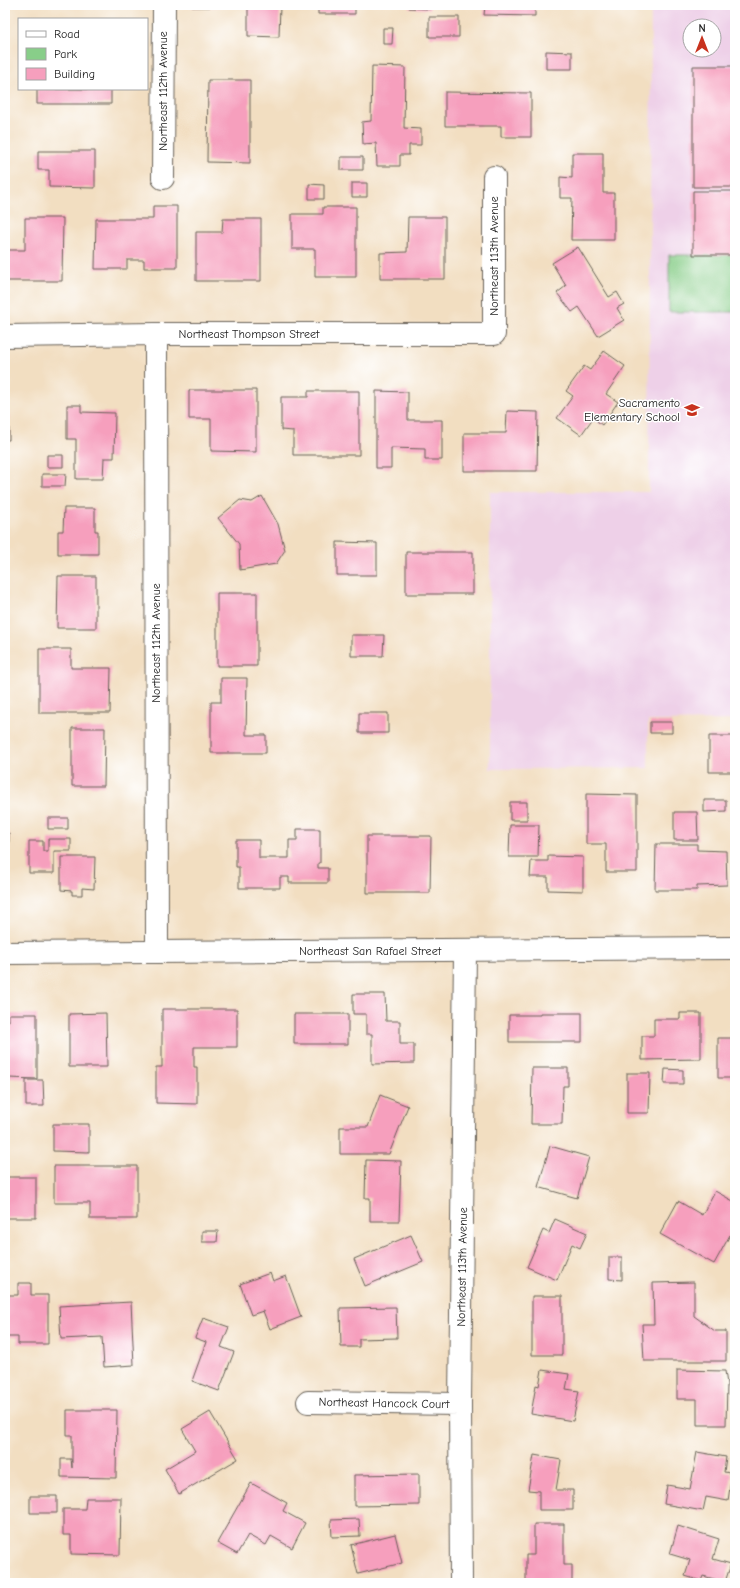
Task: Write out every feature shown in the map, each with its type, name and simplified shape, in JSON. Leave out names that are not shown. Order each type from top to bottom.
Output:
[{"type":"street","name":"Northeast 112th Avenue","points":[[163,178],[164,5]]},
{"type":"street","name":"Northeast 113th Avenue","points":[[494,177],[494,334]]},
{"type":"street","name":"Northeast 112th Avenue","points":[[156,334],[157,952]]},
{"type":"street","name":"Northeast Thompson Street","points":[[5,336],[156,334],[494,334]]},
{"type":"street","name":"Northeast San Rafael Street","points":[[5,954],[735,948]]},
{"type":"street","name":"Northeast 113th Avenue","points":[[461,1583],[460,1404],[465,951]]},
{"type":"street","name":"Northeast Hancock Court","points":[[308,1402],[460,1404]]},
{"type":"shaded area","name":"Sacramento Elementary School","points":[[651,5],[735,5],[735,720],[648,721],[648,768],[490,769],[490,492],[649,492]]},
{"type":"green space","points":[[669,255],[735,255],[735,312],[669,312]]},
{"type":"building","points":[[5,5],[8,5],[8,41],[5,41]]},
{"type":"building","points":[[192,5],[219,5],[219,7],[192,7]]},
{"type":"building","points":[[248,5],[280,5],[279,37],[248,36]]},
{"type":"building","points":[[318,5],[355,5],[355,14],[318,14]]},
{"type":"building","points":[[409,5],[430,5],[430,9],[409,8]]},
{"type":"building","points":[[485,5],[535,5],[535,16],[484,15]]},
{"type":"building","points":[[429,17],[459,17],[459,37],[429,37]]},
{"type":"building","points":[[383,28],[393,28],[392,44],[383,44]]},
{"type":"building","points":[[546,51],[572,52],[572,69],[546,69]]},
{"type":"building","points":[[5,55],[7,55],[7,124],[5,124]]},
{"type":"building","points":[[372,66],[405,67],[404,128],[421,129],[421,145],[409,145],[409,155],[400,155],[400,166],[377,166],[376,143],[363,144],[362,122],[371,121]]},
{"type":"building","points":[[693,66],[735,66],[735,187],[693,187]]},
{"type":"building","points":[[208,80],[250,80],[250,163],[207,162]]},
{"type":"building","points":[[37,90],[111,90],[111,104],[37,104]]},
{"type":"building","points":[[445,92],[531,93],[531,137],[501,137],[501,126],[445,126]]},
{"type":"building","points":[[38,151],[95,151],[95,188],[49,187],[49,170],[38,170]]},
{"type":"building","points":[[572,153],[603,153],[603,193],[614,193],[614,240],[571,240],[572,198],[560,198],[560,177],[572,178]]},
{"type":"building","points":[[341,157],[363,157],[363,170],[341,170]]},
{"type":"building","points":[[352,183],[367,183],[367,197],[352,197]]},
{"type":"building","points":[[309,184],[324,185],[324,199],[309,199]]},
{"type":"building","points":[[693,191],[735,191],[735,255],[693,255]]},
{"type":"building","points":[[153,206],[177,206],[177,268],[144,268],[144,260],[127,260],[127,269],[95,269],[96,219],[153,219]]},
{"type":"building","points":[[323,207],[356,207],[356,277],[315,277],[315,249],[292,249],[292,214],[323,214]]},
{"type":"building","points":[[408,217],[445,217],[445,279],[380,279],[380,253],[407,252]]},
{"type":"building","points":[[25,218],[63,218],[62,281],[5,281],[5,250],[25,250]]},
{"type":"building","points":[[223,219],[261,219],[261,281],[196,281],[196,232],[222,232]]},
{"type":"building","points":[[578,247],[609,297],[617,292],[624,304],[617,308],[624,320],[598,336],[579,307],[572,312],[557,293],[566,286],[552,263]]},
{"type":"building","points":[[604,351],[625,366],[606,394],[618,402],[602,425],[593,418],[581,435],[557,418],[573,396],[566,391],[584,366],[590,370]]},
{"type":"building","points":[[189,390],[256,390],[256,452],[211,451],[211,419],[189,419]]},
{"type":"building","points":[[308,391],[359,391],[359,455],[293,455],[293,431],[281,430],[281,397],[308,397]]},
{"type":"building","points":[[376,391],[408,392],[408,420],[442,420],[442,460],[425,460],[425,449],[391,448],[391,468],[376,468]]},
{"type":"building","points":[[67,405],[81,405],[81,412],[115,413],[114,458],[104,458],[103,479],[76,479],[76,439],[67,439]]},
{"type":"building","points":[[507,411],[538,412],[537,471],[464,471],[464,433],[506,433]]},
{"type":"building","points":[[5,415],[9,415],[9,440],[5,440]]},
{"type":"building","points":[[47,455],[63,455],[63,467],[47,467]]},
{"type":"building","points":[[42,474],[66,474],[65,486],[42,486]]},
{"type":"building","points":[[262,496],[278,524],[285,550],[276,564],[240,570],[239,544],[218,518],[240,500],[252,502]]},
{"type":"building","points":[[64,508],[95,508],[95,531],[98,531],[98,554],[58,554],[58,531],[63,531]]},
{"type":"building","points":[[337,542],[377,543],[377,575],[337,575]]},
{"type":"building","points":[[406,552],[473,552],[473,594],[406,594]]},
{"type":"building","points":[[58,576],[96,576],[96,628],[57,628]]},
{"type":"building","points":[[217,593],[257,593],[257,666],[217,666]]},
{"type":"building","points":[[351,635],[384,635],[383,656],[351,656]]},
{"type":"building","points":[[39,649],[71,649],[71,668],[111,668],[110,713],[39,713]]},
{"type":"building","points":[[221,678],[247,678],[246,735],[266,735],[266,753],[211,753],[211,702],[221,702]]},
{"type":"building","points":[[359,713],[388,713],[388,733],[359,733]]},
{"type":"building","points":[[650,722],[672,722],[672,733],[650,733]]},
{"type":"building","points":[[72,728],[105,728],[104,786],[72,786]]},
{"type":"building","points":[[709,736],[735,736],[735,772],[709,772]]},
{"type":"building","points":[[586,794],[637,795],[637,872],[606,872],[606,844],[586,844]]},
{"type":"building","points":[[704,800],[726,800],[726,811],[704,812]]},
{"type":"building","points":[[510,802],[527,802],[527,820],[510,820]]},
{"type":"building","points":[[674,812],[697,812],[698,840],[674,840]]},
{"type":"building","points":[[48,818],[68,818],[68,829],[48,829]]},
{"type":"building","points":[[510,825],[539,825],[538,857],[509,857]]},
{"type":"building","points":[[297,829],[320,829],[320,863],[318,863],[318,868],[328,868],[328,883],[289,883],[289,877],[280,877],[280,888],[239,888],[239,867],[236,867],[236,840],[259,840],[259,858],[289,858],[289,840],[297,840]]},
{"type":"building","points":[[5,833],[9,833],[9,858],[5,858]]},
{"type":"building","points":[[367,836],[431,836],[430,893],[367,893]]},
{"type":"building","points":[[48,839],[71,839],[71,851],[54,851],[54,873],[29,873],[29,841],[43,841],[43,851],[48,851]]},
{"type":"building","points":[[656,844],[697,844],[697,850],[726,851],[727,885],[697,886],[697,890],[655,890]]},
{"type":"building","points":[[548,856],[583,857],[583,891],[548,890],[548,877],[530,877],[531,861],[548,861]]},
{"type":"building","points":[[61,857],[95,857],[94,889],[82,888],[82,895],[72,895],[72,891],[61,890]]},
{"type":"building","points":[[353,994],[385,994],[386,1021],[400,1021],[400,1044],[414,1044],[414,1063],[372,1064],[372,1034],[366,1034],[366,1014],[353,1014]]},
{"type":"building","points":[[162,1009],[237,1009],[237,1047],[194,1047],[194,1067],[197,1067],[197,1104],[156,1103],[156,1067],[162,1067]]},
{"type":"building","points":[[106,1013],[107,1067],[69,1067],[69,1014]]},
{"type":"building","points":[[540,1013],[582,1013],[582,1042],[509,1042],[509,1015],[540,1015]]},
{"type":"building","points":[[680,1013],[701,1013],[701,1059],[642,1060],[642,1036],[654,1036],[654,1019],[680,1019]]},
{"type":"building","points":[[9,1014],[37,1014],[37,1079],[8,1078],[8,1061],[5,1061],[5,1020],[9,1021]]},
{"type":"building","points":[[294,1014],[348,1014],[348,1044],[294,1044]]},
{"type":"building","points":[[718,1038],[735,1038],[735,1078],[718,1078]]},
{"type":"building","points":[[532,1068],[568,1068],[568,1086],[563,1086],[562,1124],[531,1124]]},
{"type":"building","points":[[665,1069],[683,1070],[683,1084],[664,1084]]},
{"type":"building","points":[[627,1073],[650,1073],[649,1113],[627,1113]]},
{"type":"building","points":[[26,1080],[43,1080],[44,1106],[26,1106]]},
{"type":"building","points":[[380,1095],[408,1106],[389,1154],[340,1154],[340,1127],[368,1127]]},
{"type":"building","points":[[53,1124],[89,1124],[89,1152],[53,1151]]},
{"type":"building","points":[[550,1146],[589,1157],[577,1198],[538,1187]]},
{"type":"building","points":[[366,1160],[401,1161],[399,1221],[370,1221],[370,1198],[365,1198]]},
{"type":"building","points":[[54,1166],[137,1166],[137,1219],[90,1219],[90,1203],[54,1203]]},
{"type":"building","points":[[5,1177],[36,1177],[36,1218],[5,1218]]},
{"type":"building","points":[[715,1191],[735,1202],[735,1238],[730,1235],[714,1264],[660,1234],[678,1201],[702,1215]]},
{"type":"building","points":[[555,1219],[587,1233],[580,1248],[572,1244],[557,1280],[527,1267],[543,1230],[549,1233]]},
{"type":"building","points":[[202,1231],[218,1231],[217,1242],[202,1242]]},
{"type":"building","points":[[411,1235],[423,1262],[365,1286],[354,1259]]},
{"type":"building","points":[[609,1257],[622,1257],[622,1280],[609,1279]]},
{"type":"building","points":[[270,1273],[273,1281],[286,1276],[301,1317],[270,1329],[263,1311],[251,1315],[240,1284]]},
{"type":"building","points":[[694,1282],[694,1316],[715,1331],[726,1331],[726,1361],[644,1361],[642,1324],[654,1324],[653,1283]]},
{"type":"building","points":[[18,1283],[31,1283],[31,1295],[48,1295],[48,1344],[18,1344],[18,1337],[5,1337],[5,1295],[18,1295]]},
{"type":"building","points":[[532,1296],[562,1296],[562,1355],[532,1355]]},
{"type":"building","points":[[131,1302],[134,1365],[104,1367],[102,1337],[61,1339],[59,1306]]},
{"type":"building","points":[[396,1307],[397,1338],[359,1339],[359,1347],[341,1347],[340,1308]]},
{"type":"building","points":[[203,1318],[229,1327],[221,1347],[234,1352],[219,1391],[192,1381],[206,1342],[195,1338]]},
{"type":"building","points":[[542,1370],[569,1374],[566,1389],[579,1391],[573,1421],[531,1414],[536,1385],[539,1386]]},
{"type":"building","points":[[677,1370],[725,1371],[727,1384],[726,1425],[697,1425],[697,1399],[677,1399]]},
{"type":"building","points":[[67,1410],[117,1410],[116,1478],[61,1477],[61,1459],[71,1459],[72,1468],[72,1435],[67,1435]]},
{"type":"building","points":[[210,1412],[238,1459],[179,1494],[165,1469],[195,1451],[182,1429]]},
{"type":"building","points":[[697,1452],[726,1457],[724,1472],[732,1473],[728,1501],[706,1497],[703,1511],[664,1504],[667,1485],[690,1489]]},
{"type":"building","points":[[534,1455],[561,1460],[556,1490],[573,1490],[573,1510],[539,1510],[539,1491],[528,1490]]},
{"type":"building","points":[[419,1474],[419,1505],[354,1506],[354,1475]]},
{"type":"building","points":[[251,1483],[287,1503],[283,1511],[305,1523],[292,1548],[271,1536],[266,1545],[248,1535],[237,1554],[217,1543]]},
{"type":"building","points":[[30,1496],[57,1496],[57,1513],[30,1513]]},
{"type":"building","points":[[86,1498],[121,1498],[120,1555],[71,1554],[71,1535],[63,1535],[63,1509],[85,1509]]},
{"type":"building","points":[[359,1519],[360,1536],[332,1537],[331,1520]]},
{"type":"building","points":[[534,1524],[564,1524],[564,1565],[572,1565],[572,1582],[526,1582],[526,1555],[534,1555]]},
{"type":"building","points":[[678,1526],[719,1539],[713,1559],[731,1564],[725,1582],[703,1576],[701,1581],[685,1576],[690,1560],[670,1554]]},
{"type":"building","points":[[395,1534],[402,1563],[358,1574],[351,1545]]},
{"type":"building","points":[[121,1580],[134,1580],[134,1583],[121,1583]]},
{"type":"place","name":"Sacramento Elementary School","points":[[692,410]]}]
